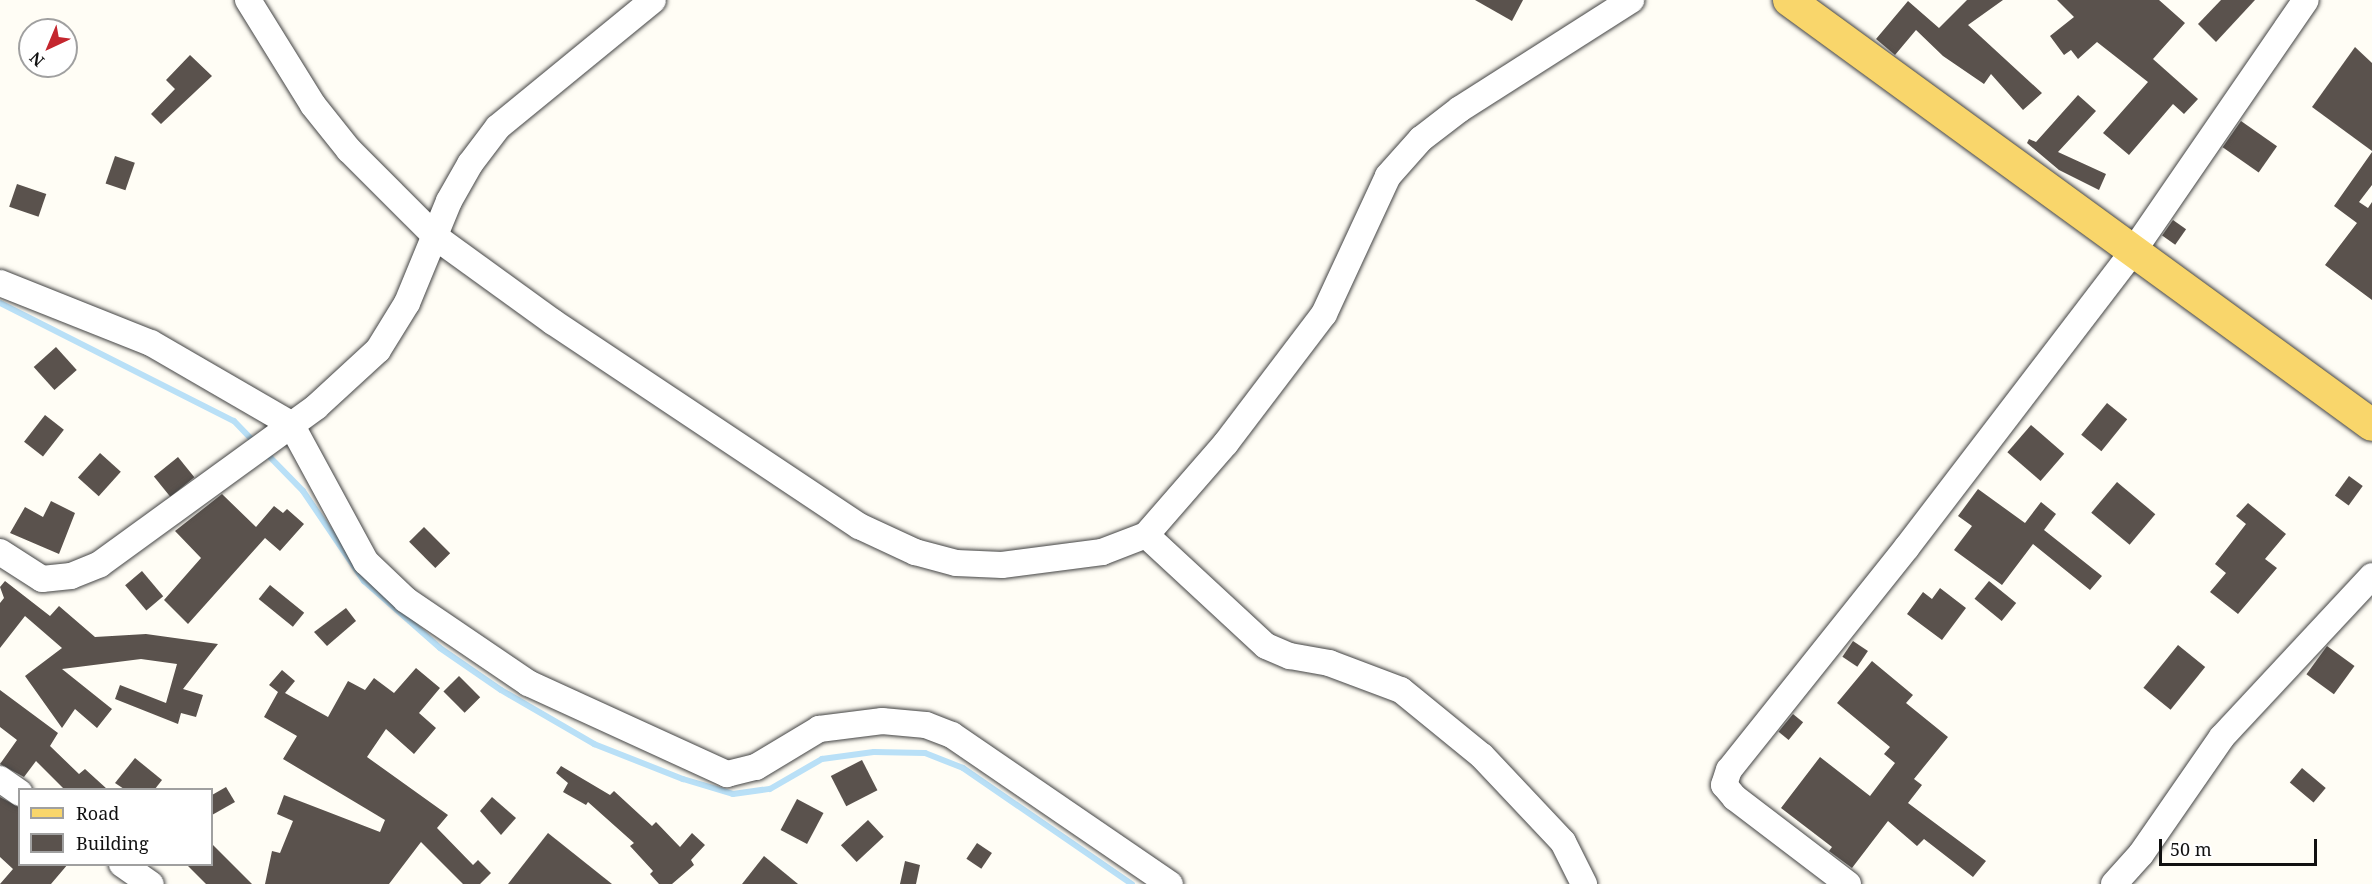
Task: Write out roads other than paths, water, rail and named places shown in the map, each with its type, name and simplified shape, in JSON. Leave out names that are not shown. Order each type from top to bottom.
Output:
[{"type":"main road","points":[[1789,0],[2372,425]]},
{"type":"street","points":[[248,0],[307,96],[342,141],[437,238],[553,322],[859,526],[915,552],[956,563],[1002,565],[1102,552],[1146,535],[1226,443],[1324,314],[1388,176],[1421,139],[1460,109],[1631,0]]},
{"type":"street","points":[[0,552],[42,579],[71,576],[100,564],[316,407],[378,350],[407,303],[437,238],[449,201],[470,164],[498,127],[653,0]]},
{"type":"street","points":[[1848,884],[1736,798],[1724,785],[1729,770],[1915,537],[2134,250],[2306,0]]},
{"type":"street","points":[[0,283],[151,343],[272,439],[366,562],[406,600],[528,683],[727,774],[756,767],[819,729],[882,721],[926,725],[952,735],[1170,884]]},
{"type":"street","points":[[1146,535],[1266,646],[1290,656],[1329,663],[1401,690],[1482,756],[1563,842],[1584,884]]},
{"type":"street","points":[[2114,884],[2141,854],[2222,737],[2372,576]]},
{"type":"street","points":[[0,779],[18,792]]},
{"type":"street","points":[[125,866],[151,884]]},
{"type":"waterway","points":[[0,303],[234,421],[255,443]]},
{"type":"waterway","points":[[265,452],[303,491],[364,581],[440,648],[501,690],[594,744],[683,779],[733,794],[770,789],[822,759],[874,752],[925,753],[963,768],[1132,884]]}]
